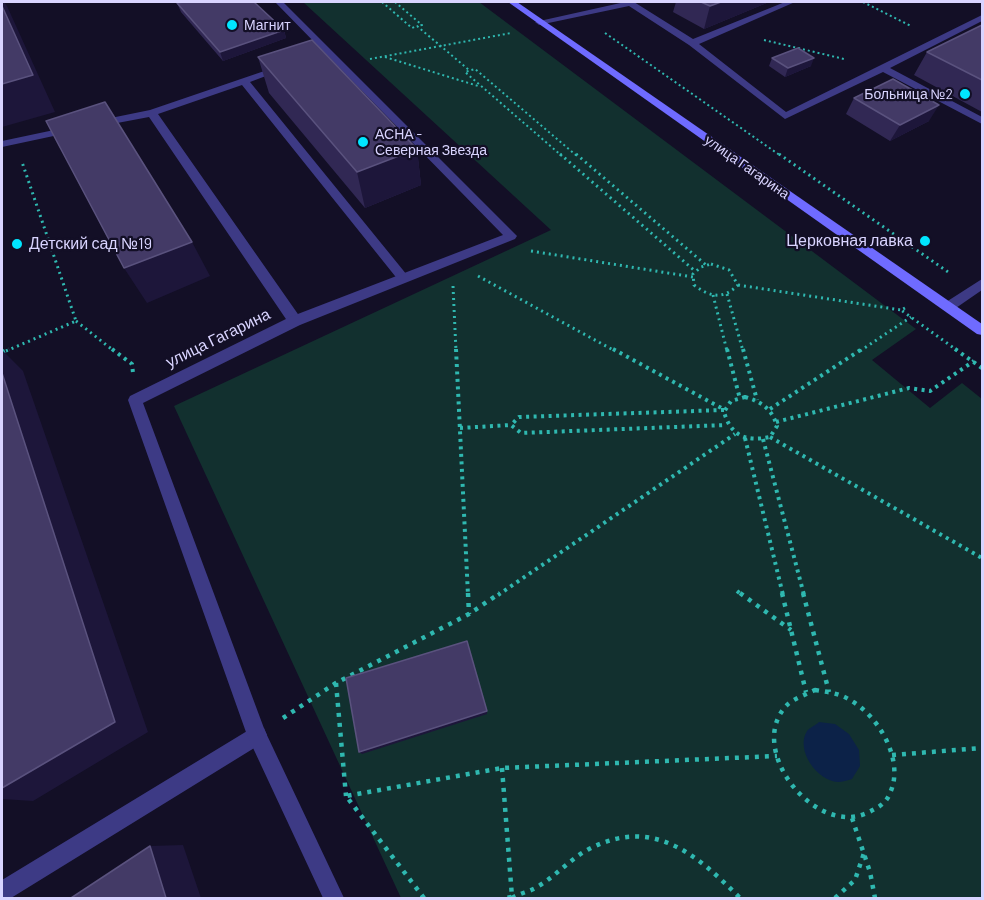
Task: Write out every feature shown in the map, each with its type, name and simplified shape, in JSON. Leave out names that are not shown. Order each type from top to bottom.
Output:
[{"type":"main road","name":"улица Гагарина","points":[[512,2],[982,330]]},
{"type":"street","name":"улица Гагарина","points":[[135,400],[295,321],[511,236],[328,56],[279,2]]},
{"type":"street","points":[[539,22],[630,2],[692,43],[785,116],[982,18]]},
{"type":"street","points":[[692,43],[791,2]]},
{"type":"street","points":[[2,144],[152,113],[297,63]]},
{"type":"street","points":[[883,68],[982,121]]},
{"type":"street","points":[[244,81],[403,278]]},
{"type":"street","points":[[152,113],[295,321]]},
{"type":"street","points":[[982,126],[977,129],[982,132]]},
{"type":"street","points":[[948,307],[982,284]]},
{"type":"street","points":[[135,400],[257,735],[333,898]]},
{"type":"street","points":[[2,892],[257,735]]},
{"type":"path","points":[[382,2],[412,28],[422,24],[395,2]]},
{"type":"path","points":[[863,2],[938,40]]},
{"type":"path","points":[[577,14],[957,278]]},
{"type":"path","points":[[417,26],[470,71]]},
{"type":"path","points":[[723,30],[883,68]]},
{"type":"path","points":[[328,56],[384,56],[511,33]]},
{"type":"path","points":[[384,56],[481,87]]},
{"type":"path","points":[[695,271],[465,72],[475,69],[706,265]]},
{"type":"path","points":[[12,157],[22,162],[76,321],[132,364],[135,400]]},
{"type":"path","points":[[490,245],[693,277]]},
{"type":"path","points":[[699,266],[725,267],[735,275],[738,285],[731,293],[713,295],[704,293],[694,285],[693,277],[699,266]]},
{"type":"path","points":[[453,274],[469,614]]},
{"type":"path","points":[[473,274],[725,410]]},
{"type":"path","points":[[738,285],[901,310]]},
{"type":"path","points":[[727,294],[758,401]]},
{"type":"path","points":[[713,295],[740,399]]},
{"type":"path","points":[[770,410],[911,317]]},
{"type":"path","points":[[2,352],[76,321]]},
{"type":"path","points":[[776,423],[909,388],[930,391],[974,361],[982,368]]},
{"type":"path","points":[[745,397],[758,401],[770,410],[777,426],[770,437],[755,441],[745,438],[735,434],[726,425],[725,410],[731,401],[745,397]]},
{"type":"path","points":[[512,425],[519,417],[725,410]]},
{"type":"path","points":[[460,428],[512,425],[521,433],[726,425]]},
{"type":"path","points":[[257,735],[336,683],[469,614],[735,434]]},
{"type":"path","points":[[770,437],[982,558]]},
{"type":"path","points":[[745,438],[806,692]]},
{"type":"path","points":[[763,439],[829,692]]},
{"type":"path","points":[[736,591],[791,631]]},
{"type":"path","points":[[336,683],[346,796],[424,898]]},
{"type":"path","points":[[814,690],[829,692],[856,703],[875,720],[888,742],[895,765],[892,788],[882,806],[864,817],[843,818],[819,811],[798,794],[783,773],[777,756],[774,727],[782,708],[796,696],[806,692],[814,690]]},
{"type":"path","points":[[892,755],[982,748]]},
{"type":"path","points":[[346,796],[502,768],[777,756]]},
{"type":"path","points":[[502,768],[512,898]]},
{"type":"path","points":[[852,818],[864,853],[875,898]]},
{"type":"path","points":[[505,898],[512,898],[535,889],[590,848],[632,835],[663,838],[690,851],[740,898]]},
{"type":"path","points":[[835,898],[855,880],[864,853]]},
{"type":"green space","points":[[303,2],[479,2],[916,329],[872,360],[930,408],[962,383],[982,399],[982,898],[401,898],[174,406],[551,230]]},
{"type":"water","points":[[819,722],[835,724],[849,734],[859,750],[860,766],[852,779],[840,782],[830,780],[810,763],[804,747],[804,739],[808,730]]},
{"type":"building","name":"Магнит","points":[[254,2],[284,30],[220,52],[177,3]]},
{"type":"building","points":[[701,2],[721,2],[710,6]]},
{"type":"building","points":[[2,6],[33,75],[2,84]]},
{"type":"building","points":[[982,25],[982,80],[927,52]]},
{"type":"building","points":[[312,40],[417,149],[357,172],[258,57]]},
{"type":"building","points":[[798,48],[814,58],[788,68],[772,58]]},
{"type":"building","points":[[893,79],[939,105],[900,125],[854,98]]},
{"type":"building","points":[[105,102],[192,242],[124,268],[46,121]]},
{"type":"building","points":[[2,373],[115,722],[2,788]]},
{"type":"building","points":[[467,641],[487,711],[359,752],[346,678]]},
{"type":"building","points":[[150,846],[166,898],[71,898]]},
{"type":"place","name":"Магнит","points":[[232,25]]},
{"type":"place","name":"Больница №2","points":[[965,94]]},
{"type":"place","name":"АСНА - Северная Звезда","points":[[363,142]]},
{"type":"place","name":"Церковная лавка","points":[[925,241]]},
{"type":"place","name":"Детский сад №19","points":[[17,244]]}]
